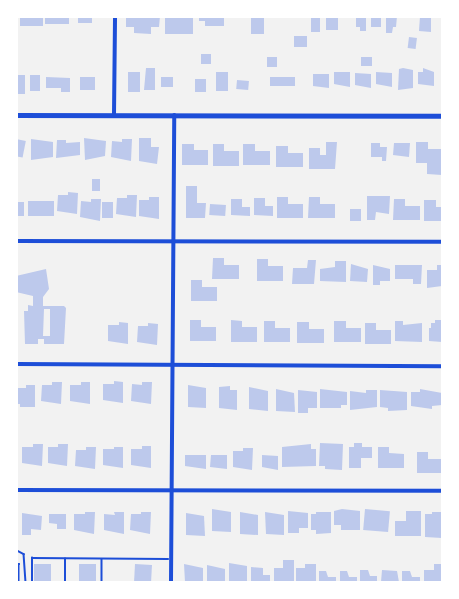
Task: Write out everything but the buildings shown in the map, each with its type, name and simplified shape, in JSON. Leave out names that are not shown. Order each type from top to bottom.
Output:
[{"type":"street","points":[[114,115],[115,16]]},
{"type":"street","points":[[16,115],[442,116]]},
{"type":"street","points":[[171,582],[174,116]]},
{"type":"street","points":[[16,241],[442,242]]},
{"type":"street","points":[[16,364],[442,366]]},
{"type":"street","points":[[16,490],[442,491]]},
{"type":"lane","points":[[16,550],[24,554],[26,582]]},
{"type":"lane","points":[[32,582],[32,558],[171,559]]},
{"type":"lane","points":[[65,558],[65,582]]},
{"type":"lane","points":[[102,558],[102,582]]},
{"type":"lane","points":[[16,564],[20,564],[19,582]]}]
